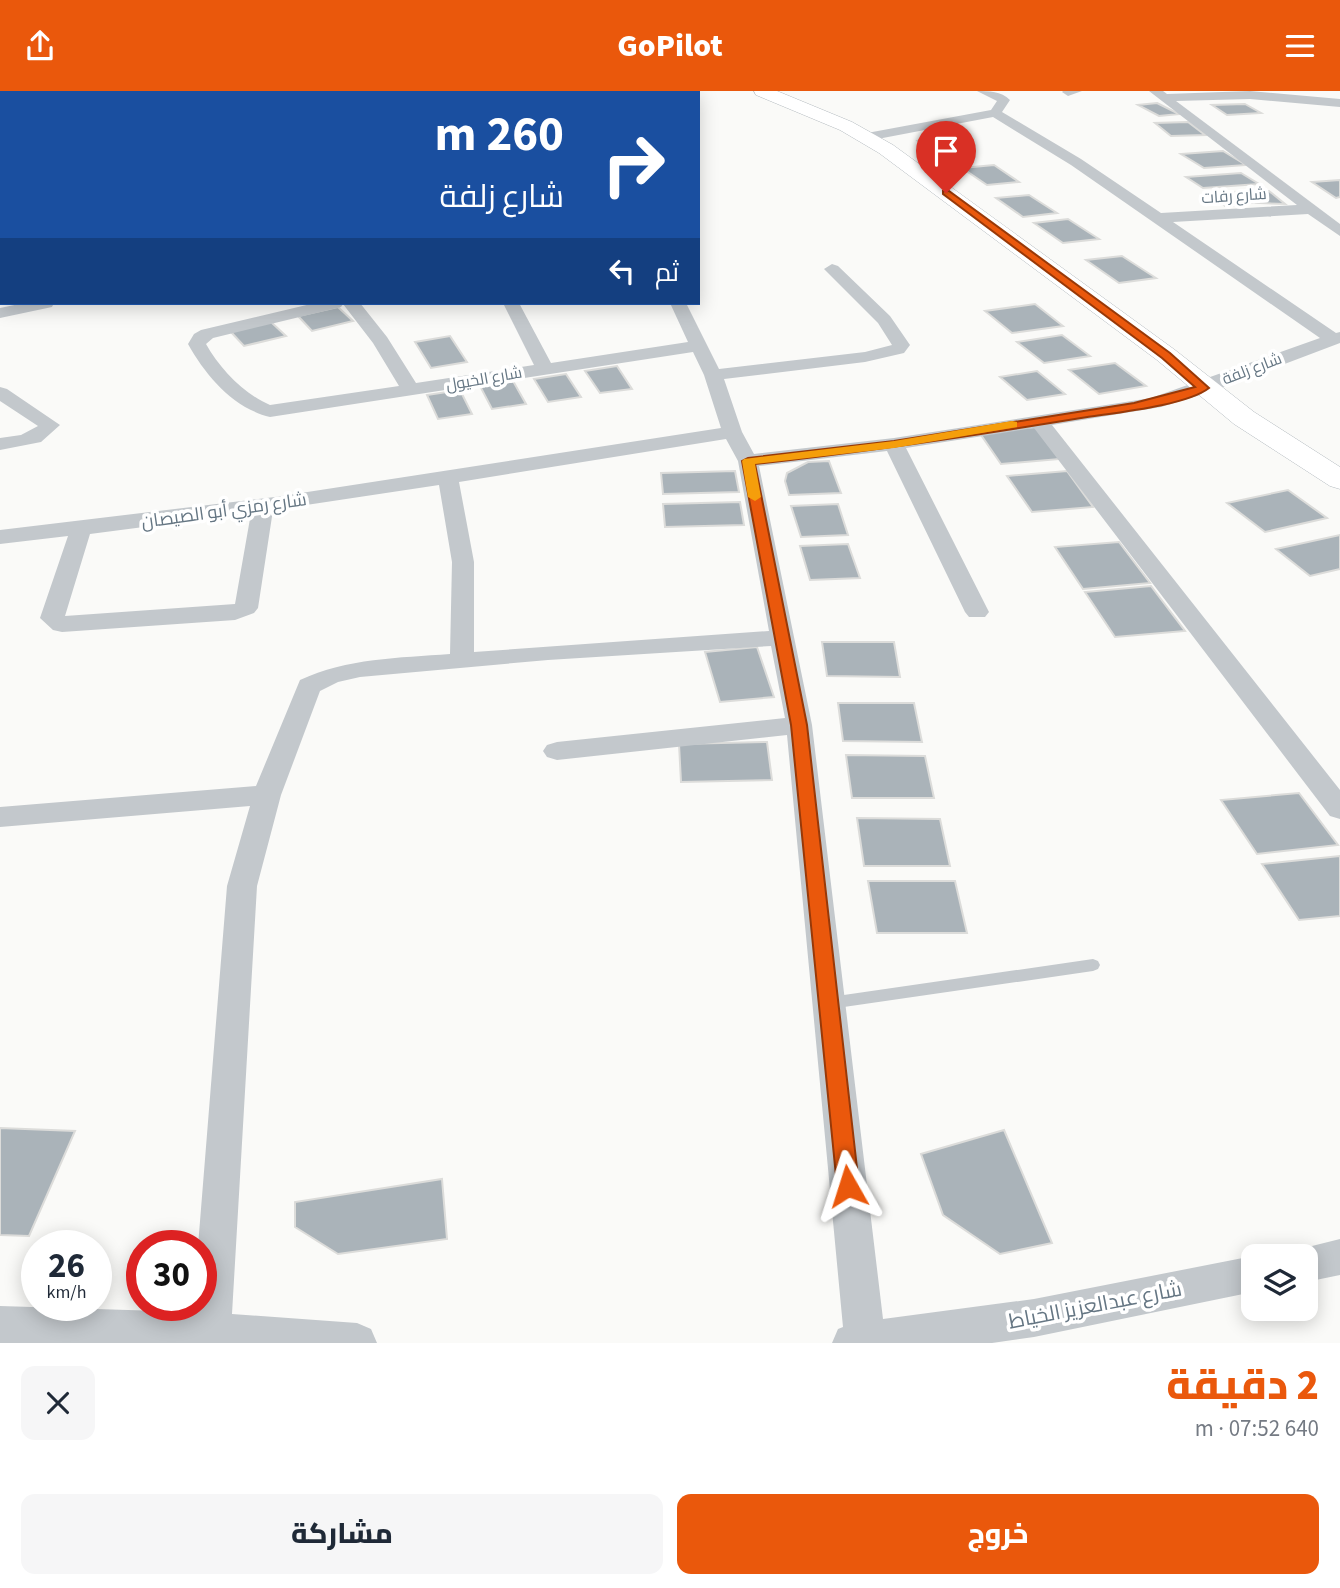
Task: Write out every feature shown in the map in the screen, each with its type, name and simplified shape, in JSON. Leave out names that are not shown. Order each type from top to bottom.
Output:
[{"type":"street","points":[[762,91],[867,137],[906,163],[1144,339],[1203,388],[1340,480]]},
{"type":"street","points":[[983,91],[1004,100],[995,113]]},
{"type":"street","points":[[1159,95],[1244,95],[1340,103]]},
{"type":"street","points":[[1159,95],[1340,231]]},
{"type":"street","points":[[1325,101],[1340,111]]},
{"type":"street","points":[[867,137],[995,113],[1076,162],[1336,338]]},
{"type":"street","name":"شارع رفات","points":[[1158,218],[1312,209]]},
{"type":"street","points":[[713,375],[879,355],[898,349],[901,345],[884,320],[832,269]]},
{"type":"street","points":[[0,313],[37,305]]},
{"type":"street","points":[[270,411],[257,408],[234,389],[206,359],[197,344],[200,338],[207,334],[327,305]]},
{"type":"street","points":[[353,305],[381,341],[412,391]]},
{"type":"street","points":[[512,305],[545,368]]},
{"type":"street","points":[[679,305],[713,375],[732,432],[748,461],[799,725],[829,1004],[858,1342]]},
{"type":"street","name":"شارع زلفة","points":[[748,461],[894,445],[1154,403],[1203,388],[1336,338]]},
{"type":"street","name":"شارع الخيول","points":[[270,411],[698,346]]},
{"type":"street","points":[[0,393],[50,425],[43,434],[21,442],[0,445]]},
{"type":"street","points":[[1038,421],[1340,809]]},
{"type":"street","name":"شارع رمزي أبو الصيصان","points":[[0,537],[263,506],[732,432]]},
{"type":"street","points":[[894,445],[977,612]]},
{"type":"street","points":[[448,477],[463,562],[462,660]]},
{"type":"street","points":[[81,529],[52,618],[62,625],[235,613],[246,608],[263,506]]},
{"type":"street","points":[[211,1332],[242,886],[267,795],[309,686],[330,675],[360,669],[781,638]]},
{"type":"street","points":[[557,751],[799,725]]},
{"type":"street","points":[[0,817],[267,795]]},
{"type":"street","points":[[1318,1262],[1340,1257]]},
{"type":"street","name":"شارع عبدالعزيز الخياط","points":[[858,1342],[1034,1318],[1241,1276]]},
{"type":"street","points":[[0,1325],[211,1332],[357,1343]]},
{"type":"lane","points":[[829,1004],[1093,965]]},
{"type":"building","points":[[1157,103],[1179,114],[1159,116],[1138,105]]},
{"type":"building","points":[[1245,104],[1261,113],[1227,115],[1212,105]]},
{"type":"building","points":[[1188,122],[1205,135],[1171,136],[1155,123]]},
{"type":"building","points":[[949,137],[964,147],[932,151],[918,141]]},
{"type":"building","points":[[1223,151],[1246,165],[1204,168],[1181,154]]},
{"type":"building","points":[[994,165],[1019,182],[987,185],[962,168]]},
{"type":"building","points":[[1241,173],[1259,184],[1203,188],[1186,177]]},
{"type":"building","points":[[1340,180],[1340,197],[1336,198],[1312,182]]},
{"type":"building","points":[[1269,191],[1285,204],[1236,202],[1239,205],[1225,206],[1210,193]]},
{"type":"building","points":[[1029,195],[1057,213],[1023,217],[996,198]]},
{"type":"building","points":[[1068,219],[1099,239],[1063,243],[1034,223]]},
{"type":"building","points":[[1122,256],[1156,278],[1119,283],[1086,260]]},
{"type":"building","points":[[1035,304],[1063,326],[1012,333],[985,311]]},
{"type":"building","points":[[338,307],[353,321],[312,331],[298,316]]},
{"type":"building","points":[[271,322],[286,336],[244,346],[230,331]]},
{"type":"building","points":[[1062,335],[1090,356],[1044,363],[1017,342]]},
{"type":"building","points":[[450,336],[467,362],[431,368],[415,342]]},
{"type":"building","points":[[1115,363],[1146,386],[1099,394],[1069,370]]},
{"type":"building","points":[[617,366],[632,389],[600,393],[585,371]]},
{"type":"building","points":[[1037,371],[1065,394],[1027,400],[1000,377]]},
{"type":"building","points":[[566,374],[581,397],[548,402],[534,379]]},
{"type":"building","points":[[513,381],[526,404],[492,409],[480,386]]},
{"type":"building","points":[[460,390],[472,414],[438,419],[427,395]]},
{"type":"building","points":[[1036,427],[1060,459],[1001,464],[979,432]]},
{"type":"building","points":[[829,461],[841,493],[789,495],[785,481],[787,473],[808,462]]},
{"type":"building","points":[[735,471],[739,492],[663,494],[661,473]]},
{"type":"building","points":[[1067,471],[1093,507],[1032,512],[1007,476]]},
{"type":"building","points":[[1288,490],[1327,518],[1265,532],[1227,503]]},
{"type":"building","points":[[740,502],[744,525],[665,527],[663,504]]},
{"type":"building","points":[[838,504],[848,535],[801,537],[791,506]]},
{"type":"building","points":[[1340,535],[1340,569],[1310,576],[1276,549]]},
{"type":"building","points":[[1119,542],[1150,583],[1083,589],[1055,547]]},
{"type":"building","points":[[848,544],[860,578],[810,580],[800,546]]},
{"type":"building","points":[[1151,586],[1185,631],[1115,637],[1085,592]]},
{"type":"building","points":[[822,642],[894,642],[900,677],[827,676]]},
{"type":"building","points":[[757,647],[774,697],[720,702],[705,652]]},
{"type":"building","points":[[838,703],[914,703],[922,742],[843,741]]},
{"type":"building","points":[[767,742],[772,780],[681,782],[679,744]]},
{"type":"building","points":[[846,755],[925,756],[934,798],[852,798]]},
{"type":"building","points":[[1299,793],[1338,845],[1257,854],[1221,800]]},
{"type":"building","points":[[857,818],[940,819],[950,866],[864,866]]},
{"type":"building","points":[[1340,856],[1340,916],[1299,920],[1262,864]]},
{"type":"building","points":[[868,881],[955,881],[967,933],[877,933]]},
{"type":"building","points":[[0,1128],[75,1131],[32,1230],[21,1230],[21,1236],[0,1235]]},
{"type":"building","points":[[1004,1130],[1052,1243],[1000,1254],[943,1215],[921,1154]]},
{"type":"building","points":[[442,1179],[447,1239],[338,1254],[295,1227],[295,1202]]},
{"type":"slow traffic","points":[[755,497],[748,461],[894,445],[1012,425]]},
{"type":"route","points":[[848,1186],[799,725],[748,461],[894,445],[1154,403],[1203,388],[1166,355],[946,193]]}]
